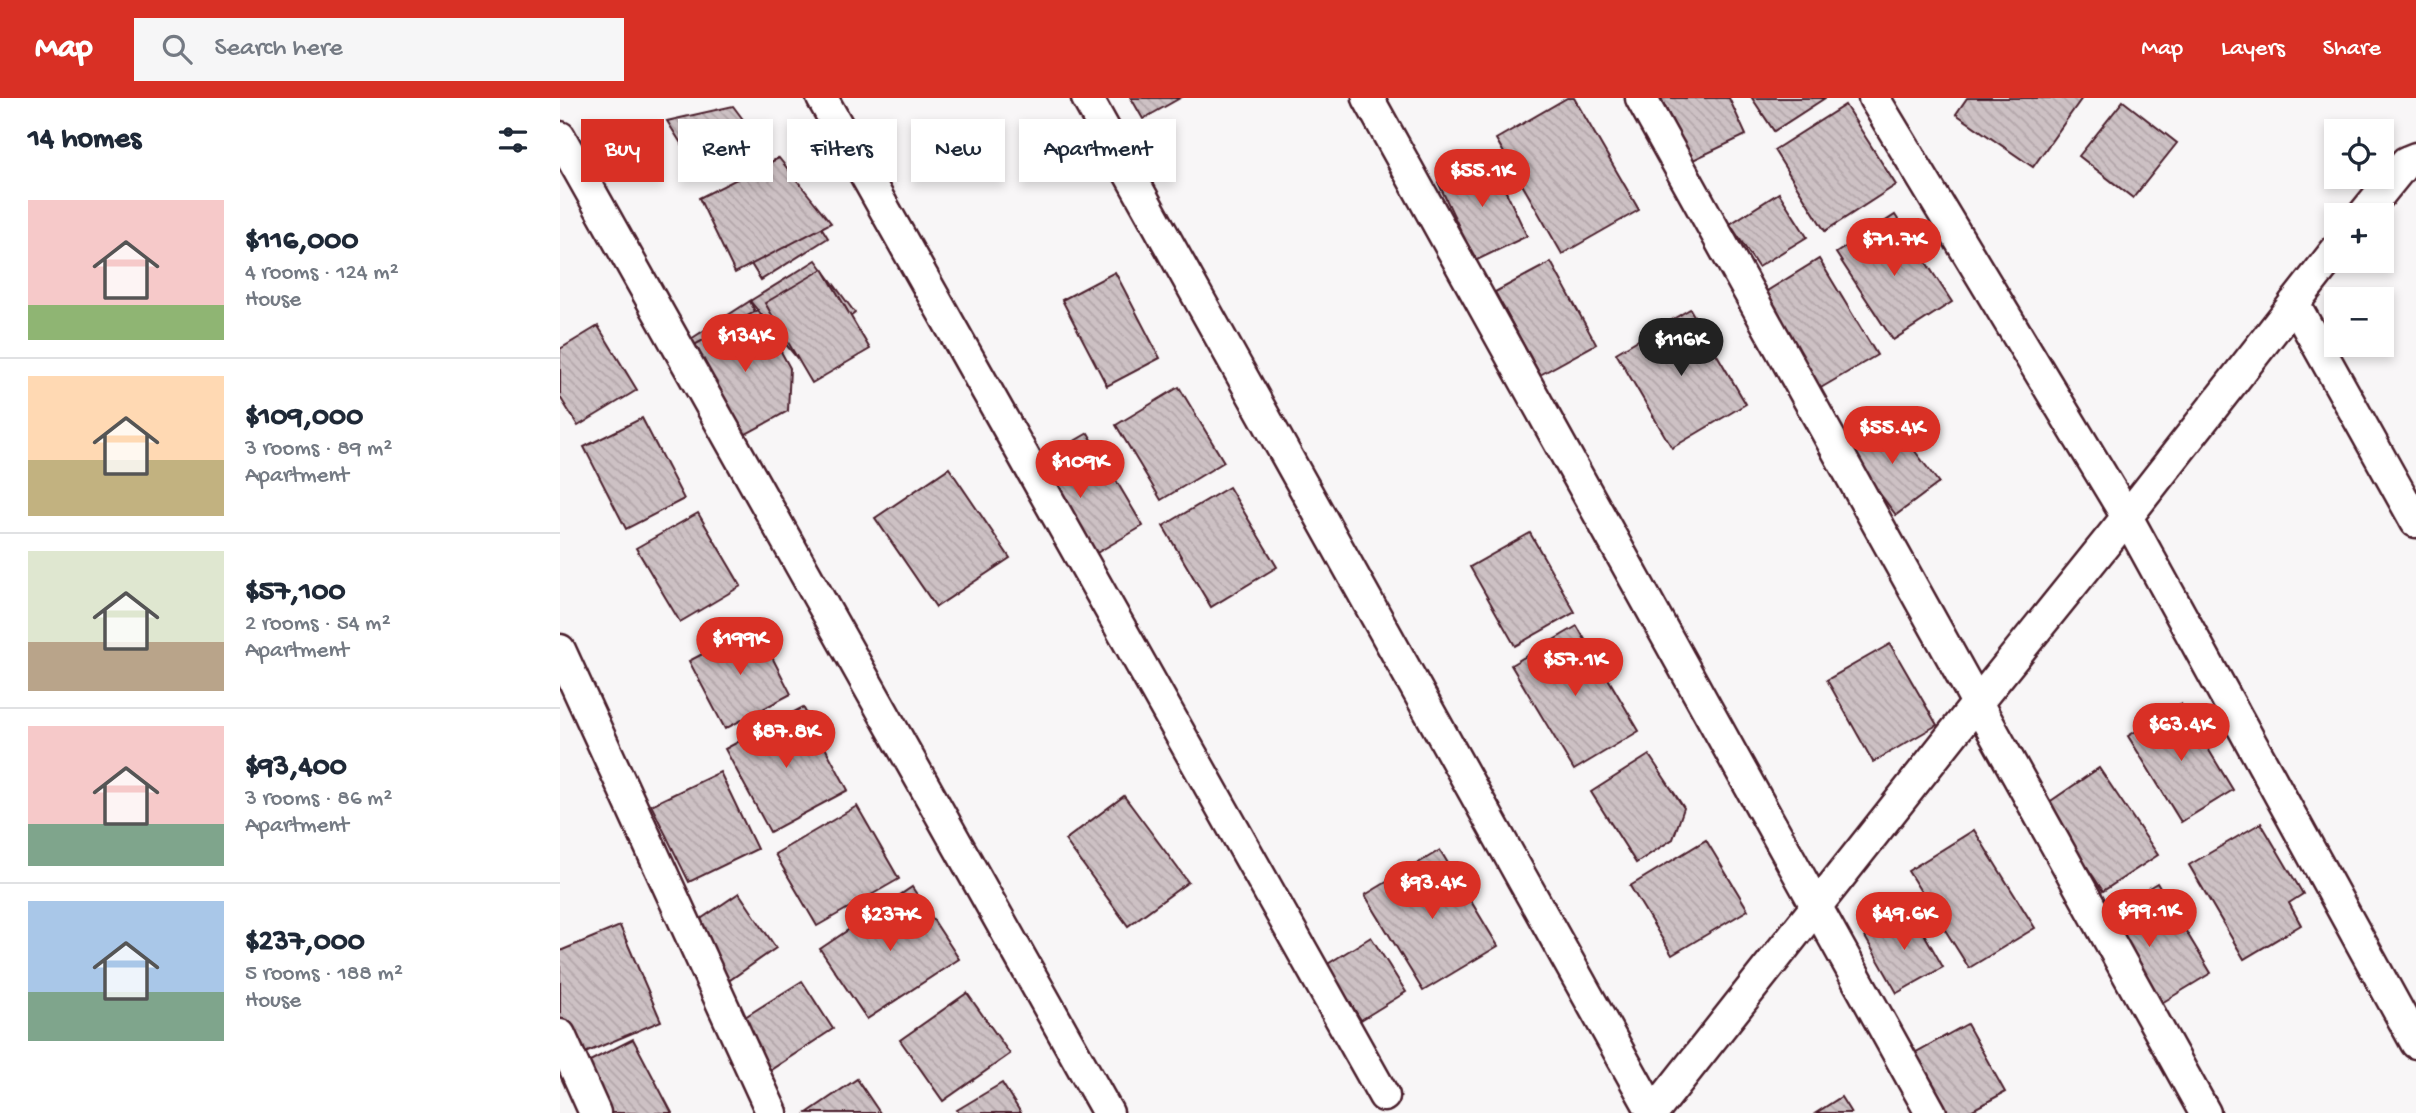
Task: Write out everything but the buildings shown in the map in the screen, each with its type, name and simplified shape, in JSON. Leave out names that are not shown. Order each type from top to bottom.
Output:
[{"type":"street","points":[[822,98],[1384,1096]]},
{"type":"street","points":[[1087,98],[1653,1113],[2324,265]]},
{"type":"street","points":[[1368,98],[1931,1113]]},
{"type":"street","points":[[1641,98],[2205,1113]]},
{"type":"street","points":[[1874,98],[2127,517],[2416,1043]]},
{"type":"street","points":[[560,137],[1108,1113]]},
{"type":"street","points":[[2373,203],[2406,162],[2416,158]]},
{"type":"street","points":[[2294,303],[2416,522]]},
{"type":"street","points":[[560,650],[772,1113]]},
{"type":"street","points":[[560,1035],[595,1113]]}]
